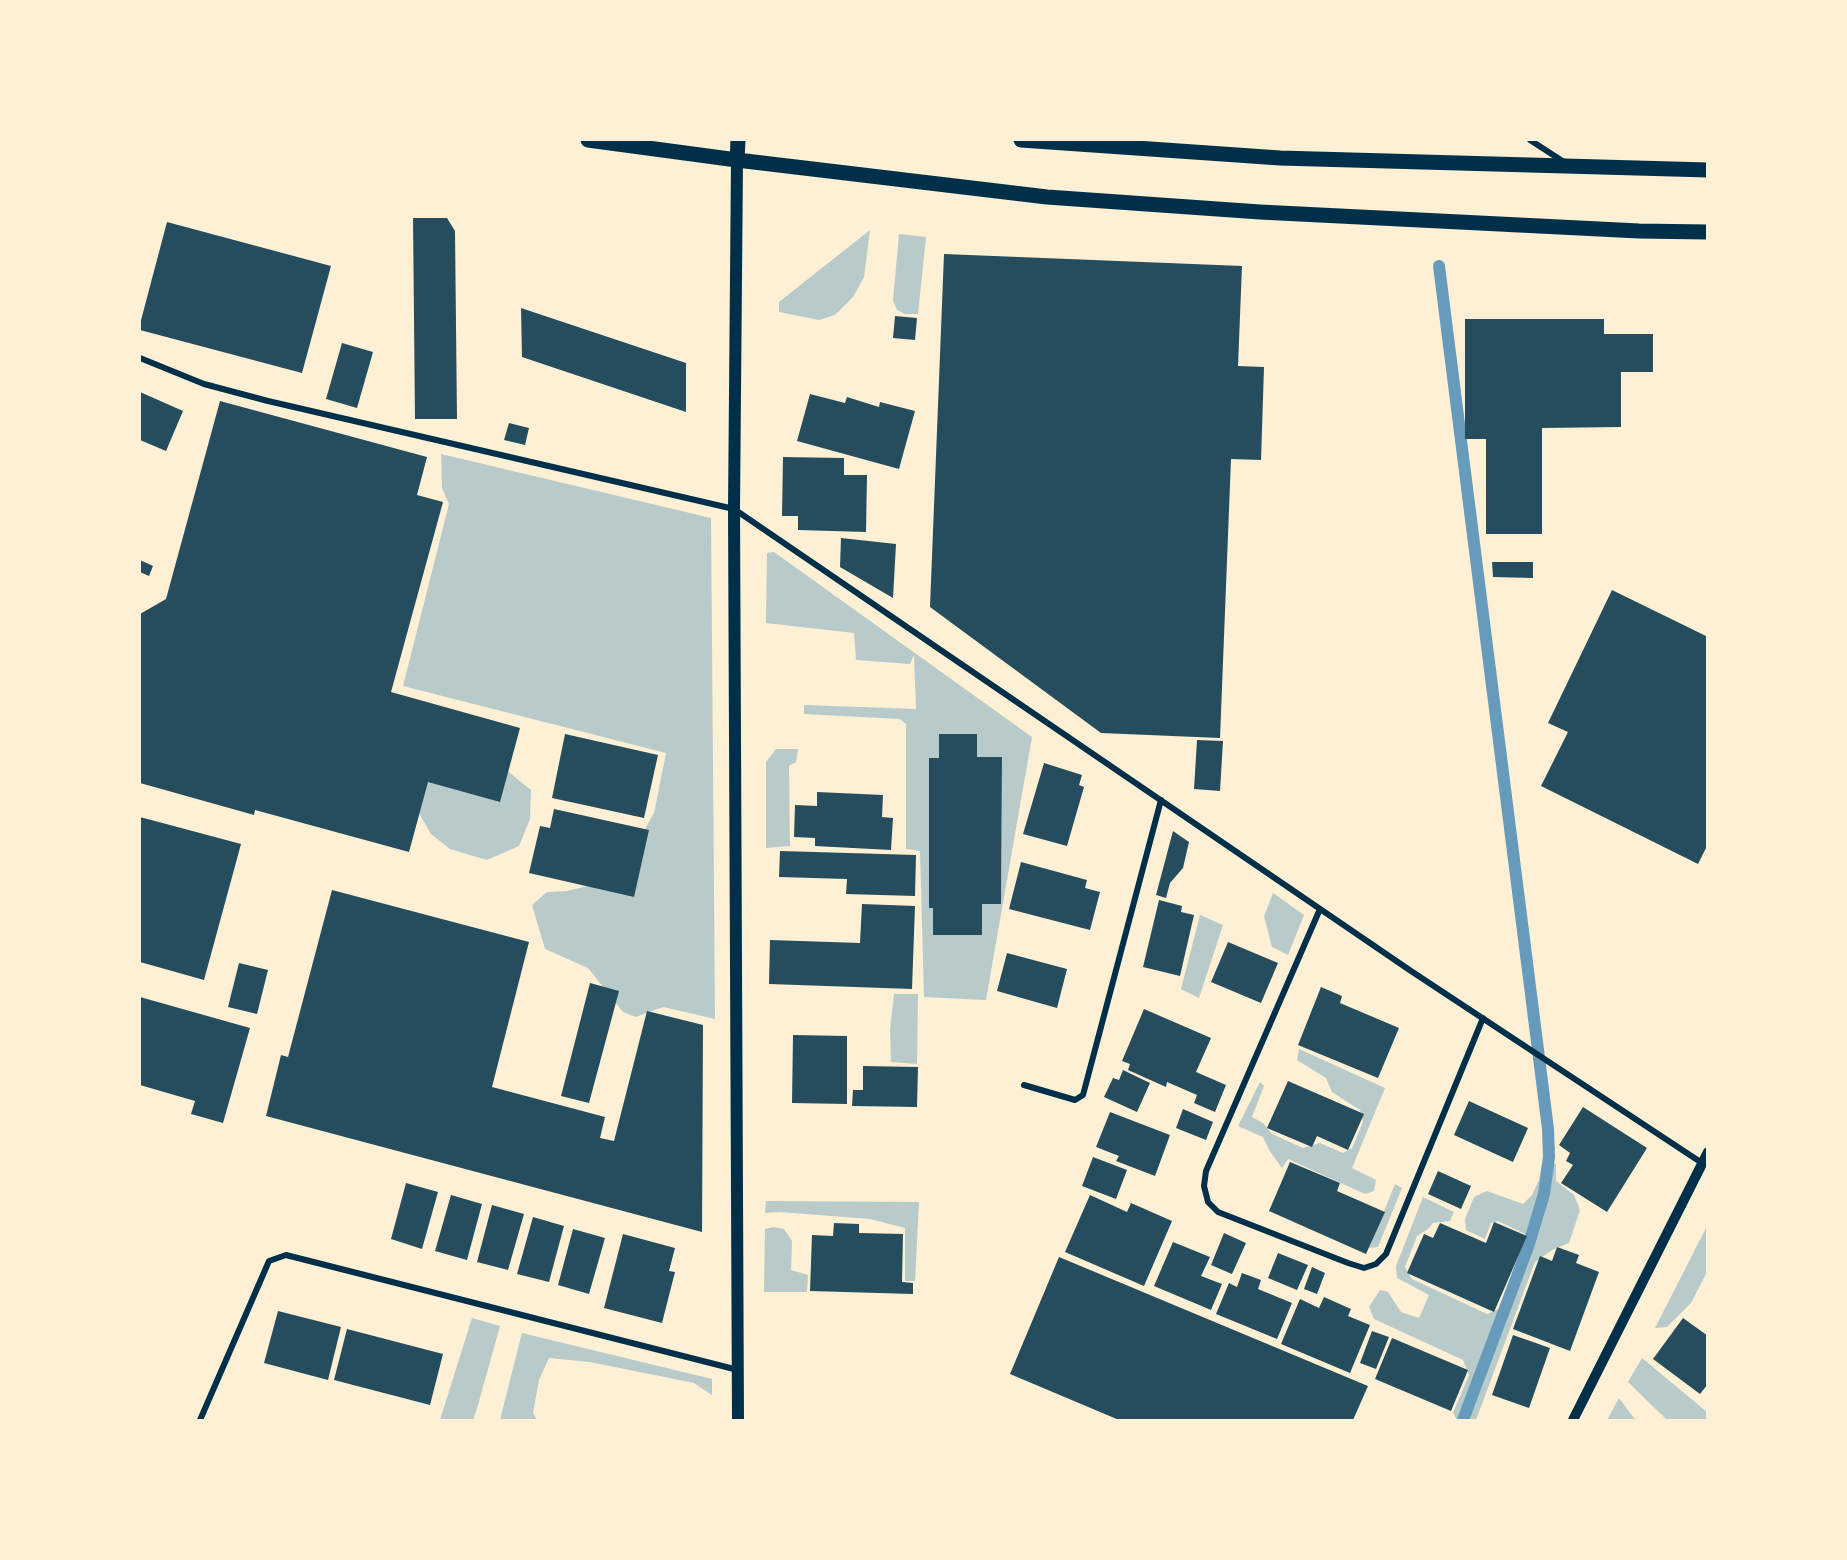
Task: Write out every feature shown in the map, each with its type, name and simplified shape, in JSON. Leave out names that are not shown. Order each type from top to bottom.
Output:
[{"type":"main road","points":[[588,140],[1071,199],[1260,212],[1627,231],[1707,232]]},
{"type":"main road","points":[[738,140],[734,509],[738,1420]]},
{"type":"main road","points":[[1020,140],[1280,158],[1707,170]]},
{"type":"street","points":[[1530,140],[1570,166]]},
{"type":"street","points":[[140,358],[204,384],[268,401],[734,509],[1320,909],[1702,1163]]},
{"type":"street","points":[[1024,1085],[1075,1100],[1083,1095],[1161,800]]},
{"type":"street","points":[[1320,909],[1206,1171],[1203,1186],[1208,1202],[1218,1212],[1348,1263],[1364,1268],[1376,1264],[1386,1254],[1483,1018]]},
{"type":"street","points":[[1573,1420],[1707,1152]]},
{"type":"street","points":[[200,1420],[268,1261],[286,1255],[738,1370]]},
{"type":"shaded area","points":[[870,230],[864,277],[853,297],[835,315],[819,320],[779,312],[779,302]]},
{"type":"shaded area","points":[[899,234],[926,237],[918,314],[905,314],[897,310],[893,301]]},
{"type":"shaded area","points":[[441,454],[711,518],[715,1019],[663,1007],[636,1017],[623,1012],[588,968],[545,949],[532,905],[547,892],[567,891],[617,879],[654,813],[666,753],[403,686],[449,504],[442,488]]},
{"type":"shaded area","points":[[774,552],[1032,737],[986,1000],[924,997],[920,851],[906,849],[906,724],[900,719],[804,714],[804,705],[916,709],[914,655],[910,664],[856,660],[854,633],[766,623],[767,553]],"holes":[[[939,734],[977,734],[977,757],[1002,757],[1001,903],[982,904],[981,935],[933,935],[933,908],[929,908],[929,758],[939,758]]]},
{"type":"shaded area","points":[[776,749],[798,749],[796,762],[789,766],[790,846],[766,848],[766,762]]},
{"type":"shaded area","points":[[500,765],[531,790],[530,819],[519,846],[487,860],[450,849],[431,834],[416,808],[433,770]]},
{"type":"shaded area","points":[[1273,893],[1304,915],[1288,955],[1272,947],[1264,916]]},
{"type":"shaded area","points":[[1200,915],[1223,925],[1199,998],[1181,989]]},
{"type":"shaded area","points":[[894,994],[918,994],[917,1064],[891,1062],[890,1030]]},
{"type":"shaded area","points":[[1299,1049],[1385,1088],[1352,1168],[1376,1180],[1374,1191],[1365,1194],[1288,1159],[1282,1168],[1263,1137],[1238,1126],[1260,1082],[1264,1086],[1252,1117],[1263,1123],[1272,1134],[1303,1148],[1320,1143],[1343,1153],[1352,1148],[1363,1122],[1360,1110],[1332,1092],[1326,1078],[1297,1060]]},
{"type":"shaded area","points":[[1542,1163],[1556,1164],[1556,1181],[1574,1195],[1580,1210],[1569,1243],[1552,1250],[1535,1262],[1476,1420],[1457,1420],[1453,1413],[1469,1375],[1463,1360],[1374,1319],[1369,1307],[1380,1290],[1388,1292],[1401,1312],[1419,1318],[1429,1295],[1397,1278],[1396,1266],[1423,1197],[1454,1212],[1450,1221],[1433,1223],[1417,1236],[1405,1267],[1412,1279],[1487,1314],[1501,1308],[1527,1241],[1525,1234],[1498,1221],[1491,1223],[1485,1239],[1466,1230],[1465,1219],[1474,1197],[1487,1191],[1523,1204],[1532,1195],[1539,1180]]},
{"type":"shaded area","points":[[1395,1184],[1402,1188],[1378,1247],[1369,1248]]},
{"type":"shaded area","points":[[766,1201],[919,1202],[915,1281],[905,1281],[905,1228],[870,1219],[780,1212],[765,1213]]},
{"type":"shaded area","points":[[1707,1226],[1707,1272],[1691,1303],[1667,1327],[1655,1328]]},
{"type":"shaded area","points":[[774,1227],[784,1229],[792,1241],[791,1270],[808,1275],[807,1292],[764,1292],[765,1229]]},
{"type":"shaded area","points":[[472,1318],[500,1326],[478,1405],[473,1420],[440,1420]]},
{"type":"shaded area","points":[[522,1333],[712,1379],[712,1395],[694,1383],[590,1362],[549,1358],[539,1380],[533,1413],[537,1420],[500,1420]]},
{"type":"shaded area","points":[[1642,1358],[1707,1412],[1707,1420],[1667,1420],[1628,1382]]},
{"type":"shaded area","points":[[1619,1398],[1633,1417],[1637,1420],[1607,1420]]},
{"type":"building","points":[[413,218],[447,218],[455,231],[457,419],[415,419]]},
{"type":"building","points":[[167,222],[331,266],[302,373],[140,330]]},
{"type":"building","points":[[944,254],[1242,266],[1238,366],[1264,367],[1261,460],[1231,459],[1220,738],[1101,733],[930,607]]},
{"type":"building","points":[[521,308],[686,363],[686,412],[522,357]]},
{"type":"building","points":[[895,316],[917,318],[915,340],[893,338]]},
{"type":"building","points":[[1465,319],[1604,319],[1604,334],[1653,334],[1653,372],[1621,372],[1621,427],[1542,428],[1542,534],[1486,534],[1486,439],[1465,439]]},
{"type":"building","points":[[342,343],[373,352],[357,408],[326,399]]},
{"type":"building","points":[[140,392],[183,411],[166,451],[140,440]]},
{"type":"building","points":[[810,394],[845,403],[847,397],[879,407],[880,402],[915,411],[899,469],[797,441]]},
{"type":"building","points":[[220,401],[427,457],[417,495],[443,502],[391,692],[520,728],[500,802],[428,782],[409,852],[255,810],[254,815],[140,783],[140,614],[166,599]]},
{"type":"building","points":[[509,423],[529,428],[525,445],[504,440]]},
{"type":"building","points":[[783,457],[844,458],[844,475],[867,475],[866,532],[798,530],[798,516],[782,516]]},
{"type":"building","points":[[841,538],[896,544],[893,598],[840,567]]},
{"type":"building","points":[[140,560],[153,566],[149,576],[140,572]]},
{"type":"building","points":[[1492,562],[1533,562],[1533,578],[1493,577]]},
{"type":"building","points":[[1612,590],[1708,637],[1708,844],[1698,864],[1541,786],[1568,732],[1548,723]]},
{"type":"building","points":[[565,734],[658,755],[644,818],[552,798]]},
{"type":"building","points":[[939,734],[977,734],[977,757],[1002,757],[1001,904],[982,904],[982,935],[933,935],[933,908],[929,908],[929,758],[939,758]]},
{"type":"building","points":[[1197,740],[1223,741],[1220,791],[1194,789]]},
{"type":"building","points":[[1044,763],[1082,775],[1079,785],[1084,787],[1067,846],[1023,834]]},
{"type":"building","points":[[817,792],[883,795],[882,817],[893,818],[891,850],[815,846],[815,838],[794,837],[795,805],[817,806]]},
{"type":"building","points":[[554,809],[649,830],[634,897],[529,873],[540,826],[550,828]]},
{"type":"building","points":[[140,817],[241,844],[204,980],[140,962]]},
{"type":"building","points":[[1173,831],[1189,842],[1183,868],[1170,883],[1166,898],[1156,895]]},
{"type":"building","points":[[780,851],[916,855],[915,896],[846,894],[847,879],[779,877]]},
{"type":"building","points":[[1021,862],[1087,880],[1085,888],[1100,892],[1090,930],[1009,909]]},
{"type":"building","points":[[332,890],[529,942],[492,1087],[605,1117],[600,1138],[614,1141],[647,1011],[703,1025],[702,1232],[266,1116],[281,1055],[288,1057]]},
{"type":"building","points":[[1159,900],[1182,906],[1181,912],[1194,915],[1180,976],[1143,967]]},
{"type":"building","points":[[862,904],[915,906],[912,989],[769,984],[770,940],[860,943]]},
{"type":"building","points":[[1228,942],[1278,963],[1261,1003],[1211,982]]},
{"type":"building","points":[[1007,953],[1067,969],[1057,1008],[997,991]]},
{"type":"building","points":[[239,963],[268,970],[257,1014],[228,1007]]},
{"type":"building","points":[[590,983],[619,991],[589,1103],[561,1096]]},
{"type":"building","points":[[1321,987],[1342,996],[1340,1003],[1399,1028],[1378,1078],[1298,1045]]},
{"type":"building","points":[[140,997],[250,1028],[223,1123],[191,1114],[195,1101],[140,1085]]},
{"type":"building","points":[[1144,1009],[1211,1038],[1196,1072],[1226,1085],[1215,1112],[1194,1103],[1197,1095],[1167,1082],[1166,1087],[1128,1070],[1130,1064],[1122,1061]]},
{"type":"building","points":[[793,1035],[847,1036],[847,1104],[792,1103]]},
{"type":"building","points":[[863,1066],[918,1067],[917,1107],[852,1106],[853,1090],[863,1090]]},
{"type":"building","points":[[1123,1070],[1150,1083],[1137,1112],[1104,1097],[1113,1078],[1119,1080]]},
{"type":"building","points":[[1288,1081],[1364,1114],[1348,1150],[1317,1136],[1312,1147],[1267,1128]]},
{"type":"building","points":[[1469,1101],[1528,1128],[1513,1162],[1454,1135]]},
{"type":"building","points":[[1583,1107],[1647,1148],[1607,1212],[1561,1183],[1573,1165],[1566,1161],[1570,1153],[1559,1145]]},
{"type":"building","points":[[1183,1109],[1213,1122],[1206,1140],[1176,1128]]},
{"type":"building","points":[[1110,1112],[1170,1135],[1155,1176],[1116,1161],[1119,1156],[1096,1147]]},
{"type":"building","points":[[1093,1157],[1127,1170],[1116,1199],[1082,1186]]},
{"type":"building","points":[[1290,1162],[1340,1183],[1337,1191],[1385,1212],[1366,1254],[1269,1211]]},
{"type":"building","points":[[1438,1171],[1471,1186],[1461,1209],[1428,1194]]},
{"type":"building","points":[[406,1183],[438,1192],[422,1249],[391,1239]]},
{"type":"building","points":[[451,1195],[482,1204],[467,1260],[435,1251]]},
{"type":"building","points":[[1090,1195],[1127,1212],[1131,1203],[1172,1221],[1144,1286],[1065,1252]]},
{"type":"building","points":[[492,1205],[524,1214],[508,1270],[477,1262]]},
{"type":"building","points":[[533,1217],[564,1226],[549,1282],[517,1274]]},
{"type":"building","points":[[1494,1222],[1527,1236],[1494,1312],[1407,1273],[1424,1234],[1433,1238],[1440,1223],[1486,1243]]},
{"type":"building","points":[[834,1223],[859,1224],[859,1233],[903,1234],[902,1282],[913,1283],[913,1294],[810,1291],[812,1235],[833,1236]]},
{"type":"building","points":[[573,1229],[605,1238],[589,1294],[558,1285]]},
{"type":"building","points":[[1224,1233],[1246,1243],[1232,1274],[1211,1265]]},
{"type":"building","points":[[623,1234],[675,1248],[669,1271],[675,1272],[662,1323],[604,1308]]},
{"type":"building","points":[[1173,1242],[1210,1257],[1201,1276],[1222,1284],[1211,1310],[1154,1286]]},
{"type":"building","points":[[1557,1247],[1579,1255],[1576,1263],[1599,1272],[1570,1351],[1513,1329],[1540,1256],[1552,1261]]},
{"type":"building","points":[[1278,1253],[1308,1265],[1297,1290],[1268,1278]]},
{"type":"building","points":[[1059,1257],[1368,1386],[1353,1420],[1119,1420],[1010,1374]]},
{"type":"building","points":[[1312,1267],[1325,1273],[1317,1294],[1304,1289]]},
{"type":"building","points":[[1242,1273],[1261,1280],[1258,1289],[1292,1303],[1277,1339],[1216,1314],[1229,1283],[1237,1287]]},
{"type":"building","points":[[1324,1297],[1351,1309],[1348,1316],[1370,1325],[1350,1373],[1281,1344],[1300,1299],[1319,1308]]},
{"type":"building","points":[[278,1311],[341,1327],[328,1380],[264,1363]]},
{"type":"building","points":[[1683,1318],[1708,1336],[1708,1384],[1700,1394],[1653,1359]]},
{"type":"building","points":[[347,1329],[443,1354],[430,1405],[334,1380]]},
{"type":"building","points":[[1372,1331],[1389,1337],[1376,1369],[1360,1363]]},
{"type":"building","points":[[1513,1335],[1550,1348],[1529,1408],[1492,1395]]},
{"type":"building","points":[[1392,1338],[1468,1370],[1451,1411],[1375,1379]]},
{"type":"waterway","points":[[1439,266],[1548,1129],[1549,1157],[1544,1194],[1528,1247],[1463,1420]]}]
